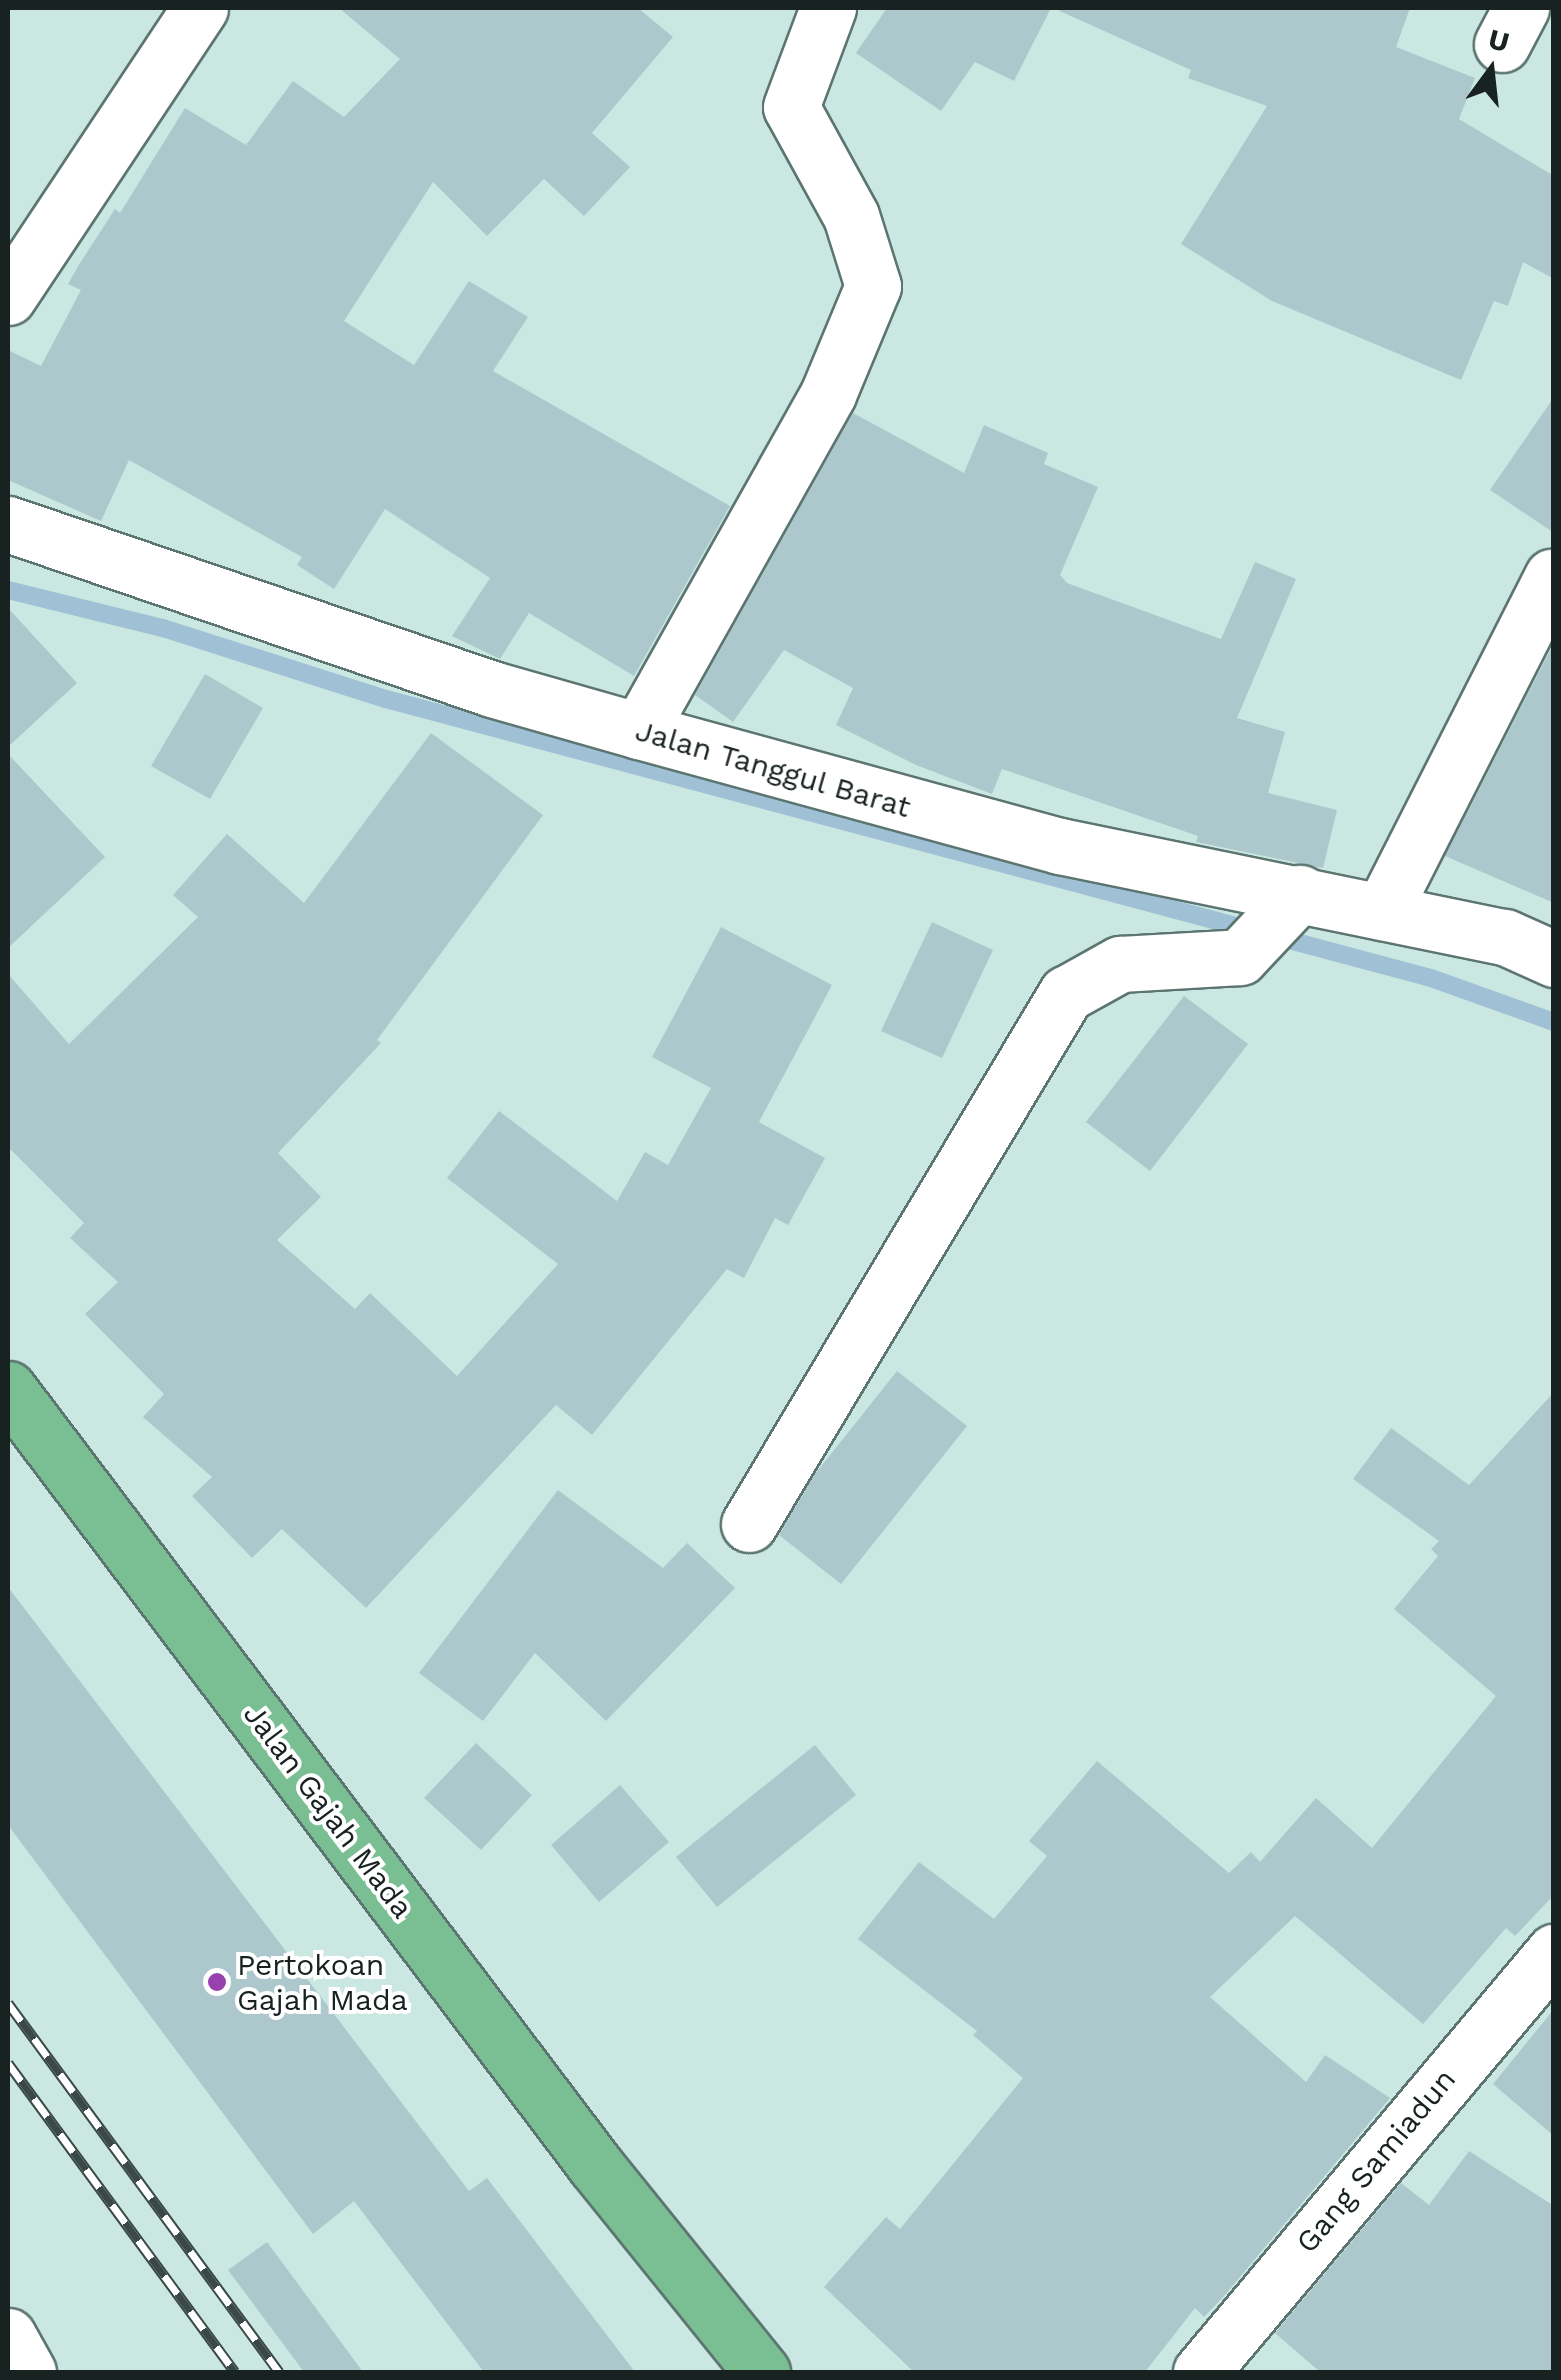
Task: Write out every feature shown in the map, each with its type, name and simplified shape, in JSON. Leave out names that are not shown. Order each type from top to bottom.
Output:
[{"type":"highway","name":"Jalan Gajah Mada","points":[[8,1389],[596,2165],[762,2372]]},
{"type":"street","points":[[8,296],[200,8]]},
{"type":"street","points":[[639,731],[828,394],[873,286],[851,216],[790,107],[828,8]]},
{"type":"street","name":"Jalan Tanggul Barat","points":[[8,524],[492,689],[639,731],[1060,846],[1290,903],[1382,912],[1506,937],[1554,958]]},
{"type":"street","points":[[1382,912],[1552,578]]},
{"type":"street","points":[[749,1524],[1066,994],[1120,964],[1240,957],[1290,903]]},
{"type":"street","name":"Gang Samiadun","points":[[1201,2372],[1554,1952]]},
{"type":"street","points":[[8,2336],[28,2372]]},
{"type":"building","points":[[339,8],[638,8],[673,37],[592,133],[630,167],[584,216],[544,179],[487,236],[433,182],[344,321],[414,365],[469,281],[528,317],[493,371],[730,506],[634,676],[529,613],[500,659],[452,636],[490,578],[385,509],[334,589],[297,565],[302,557],[129,460],[101,521],[8,480],[8,350],[41,366],[81,290],[68,284],[115,209],[120,213],[185,108],[246,145],[293,81],[344,117],[400,59]]},
{"type":"building","points":[[887,8],[1051,8],[1014,81],[975,62],[941,111],[856,53]]},
{"type":"building","points":[[1053,8],[1410,8],[1396,47],[1475,78],[1459,119],[1554,176],[1554,279],[1523,262],[1508,306],[1494,301],[1461,380],[1272,301],[1181,244],[1267,106],[1188,78],[1191,70]]},
{"type":"building","points":[[1554,397],[1554,533],[1490,490]]},
{"type":"building","points":[[853,413],[964,473],[984,425],[1048,453],[1044,464],[1098,487],[1060,575],[1067,583],[1221,639],[1255,562],[1296,579],[1237,718],[1285,732],[1268,793],[1337,810],[1323,868],[1196,842],[1198,836],[1002,769],[992,794],[916,765],[836,725],[853,688],[784,650],[733,722],[695,695]]},
{"type":"building","points":[[8,608],[77,683],[8,747]]},
{"type":"building","points":[[1554,643],[1554,903],[1445,856]]},
{"type":"building","points":[[205,674],[263,708],[210,799],[151,766]]},
{"type":"building","points":[[431,733],[543,815],[377,1040],[381,1043],[278,1153],[321,1197],[277,1240],[355,1309],[370,1293],[457,1376],[558,1264],[447,1178],[499,1111],[617,1201],[645,1152],[668,1165],[711,1088],[652,1057],[721,927],[832,985],[759,1122],[825,1158],[788,1225],[775,1218],[744,1278],[727,1269],[592,1435],[556,1405],[366,1608],[282,1529],[252,1558],[192,1496],[212,1477],[143,1417],[164,1394],[85,1314],[118,1282],[70,1238],[84,1223],[8,1147],[8,974],[69,1044],[198,917],[173,895],[227,834],[304,903]]},
{"type":"building","points":[[8,754],[105,857],[8,948]]},
{"type":"building","points":[[932,922],[993,950],[942,1058],[881,1031]]},
{"type":"building","points":[[1184,996],[1248,1044],[1150,1171],[1086,1122]]},
{"type":"building","points":[[897,1371],[967,1426],[841,1584],[779,1535],[815,1474]]},
{"type":"building","points":[[1554,1392],[1554,1895],[1515,1936],[1506,1928],[1423,2024],[1295,1916],[1210,1997],[1306,2082],[1325,2055],[1390,2098],[1224,2296],[1204,2317],[1195,2308],[1145,2372],[914,2372],[824,2287],[886,2217],[900,2229],[1023,2078],[973,2035],[977,2031],[858,1939],[919,1862],[994,1919],[1047,1856],[1029,1841],[1097,1761],[1229,1873],[1251,1852],[1260,1862],[1316,1798],[1372,1848],[1496,1696],[1394,1609],[1438,1556],[1431,1549],[1439,1541],[1353,1479],[1391,1428],[1469,1485]]},
{"type":"building","points":[[558,1490],[663,1568],[687,1543],[735,1588],[606,1721],[535,1653],[483,1721],[419,1673]]},
{"type":"building","name":"Pertokoan Gajah Mada","points":[[8,1587],[469,2191],[487,2178],[635,2372],[484,2372],[354,2201],[313,2234],[8,1825]]},
{"type":"building","points":[[476,1743],[532,1795],[481,1850],[424,1798]]},
{"type":"building","points":[[815,1745],[856,1795],[717,1907],[676,1857]]},
{"type":"building","points":[[620,1785],[669,1842],[599,1902],[551,1845]]},
{"type":"building","points":[[1554,2009],[1554,2136],[1493,2084]]},
{"type":"building","points":[[1469,2151],[1554,2206],[1554,2372],[1320,2372],[1275,2333],[1401,2183],[1429,2205]]},
{"type":"building","points":[[267,2242],[363,2372],[304,2372],[228,2270]]},
{"type":"waterway","points":[[8,590],[163,628],[386,699],[1431,978],[1554,1022]]},
{"type":"railway","points":[[8,2003],[279,2372]]},
{"type":"railway","points":[[8,2063],[235,2372]]},
{"type":"place","name":"Pertokoan Gajah Mada","points":[[217,1982]]}]
